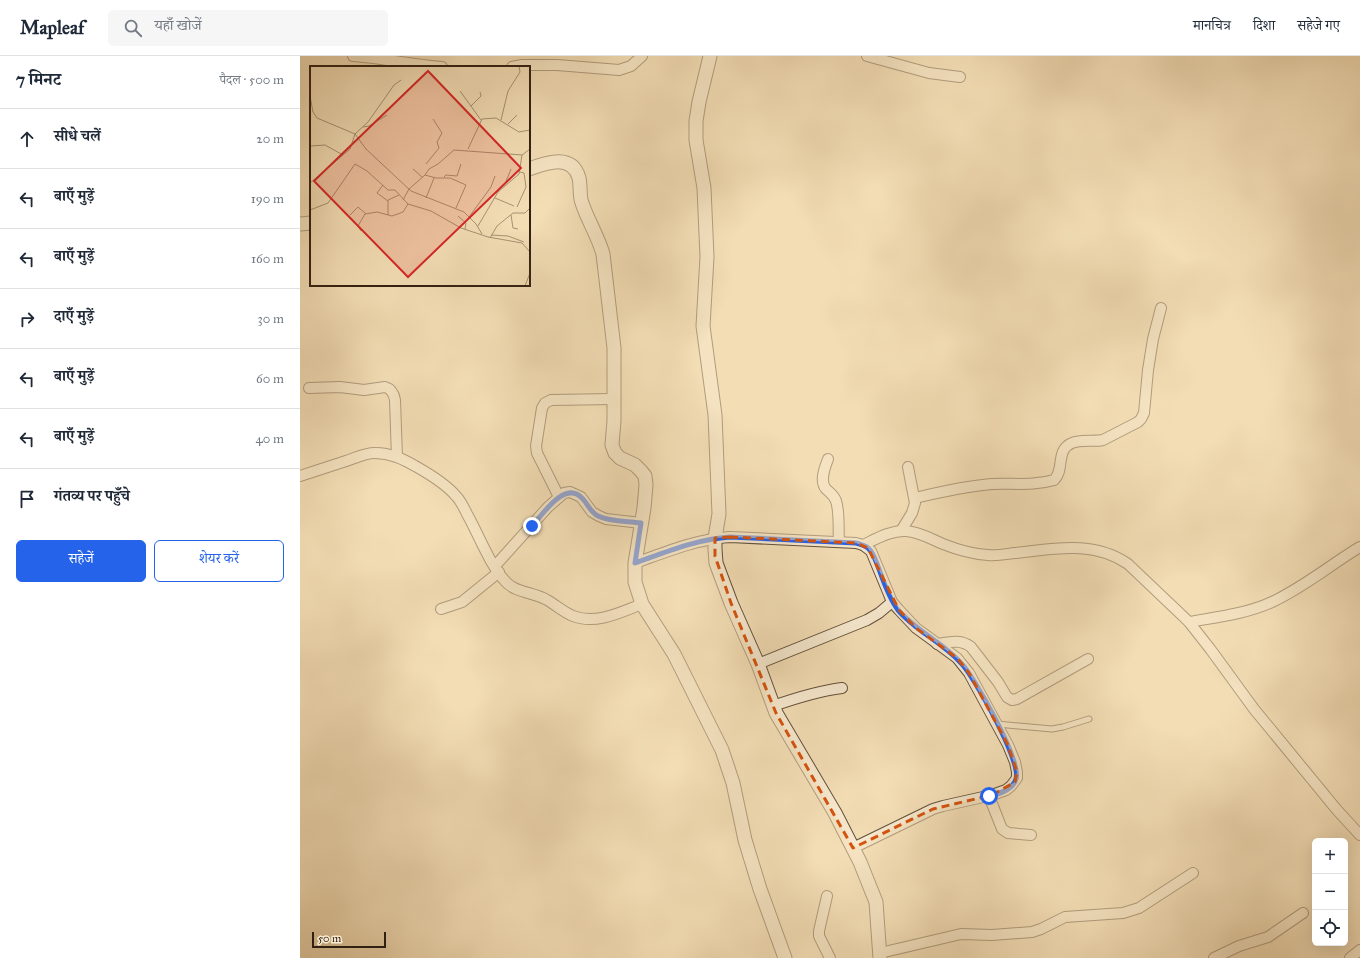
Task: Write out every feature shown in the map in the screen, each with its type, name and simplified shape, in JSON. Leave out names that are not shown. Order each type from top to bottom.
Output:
[{"type":"street","points":[[353,56],[424,66]]},
{"type":"street","points":[[517,66],[557,61],[619,70],[631,66],[642,56]]},
{"type":"street","points":[[710,56],[699,102],[696,122],[696,140],[704,188],[707,257],[703,326],[715,415],[719,514],[715,538],[716,562],[731,603],[758,664],[773,706],[786,732],[835,812],[860,862],[876,902],[880,956],[961,934],[992,935],[1032,932],[1041,930],[1065,917],[1123,913],[1139,908],[1193,873]]},
{"type":"street","points":[[868,56],[929,73],[960,77]]},
{"type":"street","points":[[530,169],[548,163],[560,162],[569,164],[577,174],[582,202],[599,241],[603,254],[614,348],[614,421],[612,445],[615,453],[620,458],[635,465],[641,471],[645,476],[646,485],[635,563],[635,582],[642,604],[674,654],[722,750],[733,783],[746,840],[760,889],[785,958]]},
{"type":"street","points":[[300,224],[310,223]]},
{"type":"street","points":[[915,498],[992,484],[1024,484],[1054,480],[1059,473],[1060,461],[1064,450],[1070,443],[1075,441],[1103,440],[1138,422],[1144,413],[1148,370],[1153,339],[1161,308]]},
{"type":"street","points":[[309,388],[340,387],[364,390],[388,388],[393,393],[395,400],[397,457]]},
{"type":"street","points":[[559,497],[537,453],[536,446],[542,408],[551,400],[613,399]]},
{"type":"street","points":[[300,476],[359,456],[373,453],[397,457],[428,473],[456,496],[486,551],[507,584],[514,588],[546,599],[571,615],[580,618],[589,619],[608,616],[642,604]]},
{"type":"street","points":[[828,458],[824,472],[823,484],[834,497],[837,504],[839,542]]},
{"type":"street","points":[[901,531],[912,513],[915,503],[908,467]]},
{"type":"street","points":[[441,609],[462,602],[497,569],[548,507],[564,493],[575,493],[581,497],[592,512],[606,519],[641,523]]},
{"type":"street","points":[[863,545],[888,534],[901,531],[920,533],[942,544],[962,551],[991,556],[1060,548],[1095,550],[1108,553],[1128,564],[1189,622],[1254,709],[1332,804],[1360,835]]},
{"type":"street","points":[[635,563],[675,548],[715,538],[730,537],[839,542],[863,545],[868,548],[874,556],[892,602],[898,610],[916,628],[957,658],[969,673],[1008,746],[1018,772],[1017,778],[1006,790],[989,796],[933,809],[853,848]]},
{"type":"street","points":[[1189,622],[1240,613],[1271,602],[1315,578],[1360,547]]},
{"type":"street","points":[[758,664],[865,621],[879,613],[892,602]]},
{"type":"street","points":[[938,644],[954,641],[966,643],[971,647],[998,682],[1007,697],[1012,700],[1088,659]]},
{"type":"street","points":[[773,706],[806,694],[842,688]]},
{"type":"street","points":[[989,796],[1002,830],[1008,833],[1031,835]]},
{"type":"street","points":[[827,896],[819,936],[830,958]]},
{"type":"street","points":[[1214,958],[1239,946],[1268,937],[1303,913]]},
{"type":"street","points":[[1350,958],[1360,950]]},
{"type":"lane","points":[[997,724],[1052,729],[1088,719]]},
{"type":"highlighted area","points":[[730,537],[856,543],[868,548],[899,610],[916,628],[957,658],[969,673],[1008,745],[1017,772],[1015,782],[992,795],[933,809],[853,848],[776,713],[731,603],[715,556],[715,538]]},
{"type":"route","points":[[532,526],[548,507],[559,497],[564,493],[570,492],[581,497],[592,512],[599,516],[606,519],[641,523],[635,563],[675,548],[715,538],[730,537],[856,543],[863,545],[871,551],[874,556],[892,602],[898,610],[916,628],[957,658],[969,673],[1008,746],[1018,772],[1017,778],[1015,782],[1006,790],[989,796]]}]
